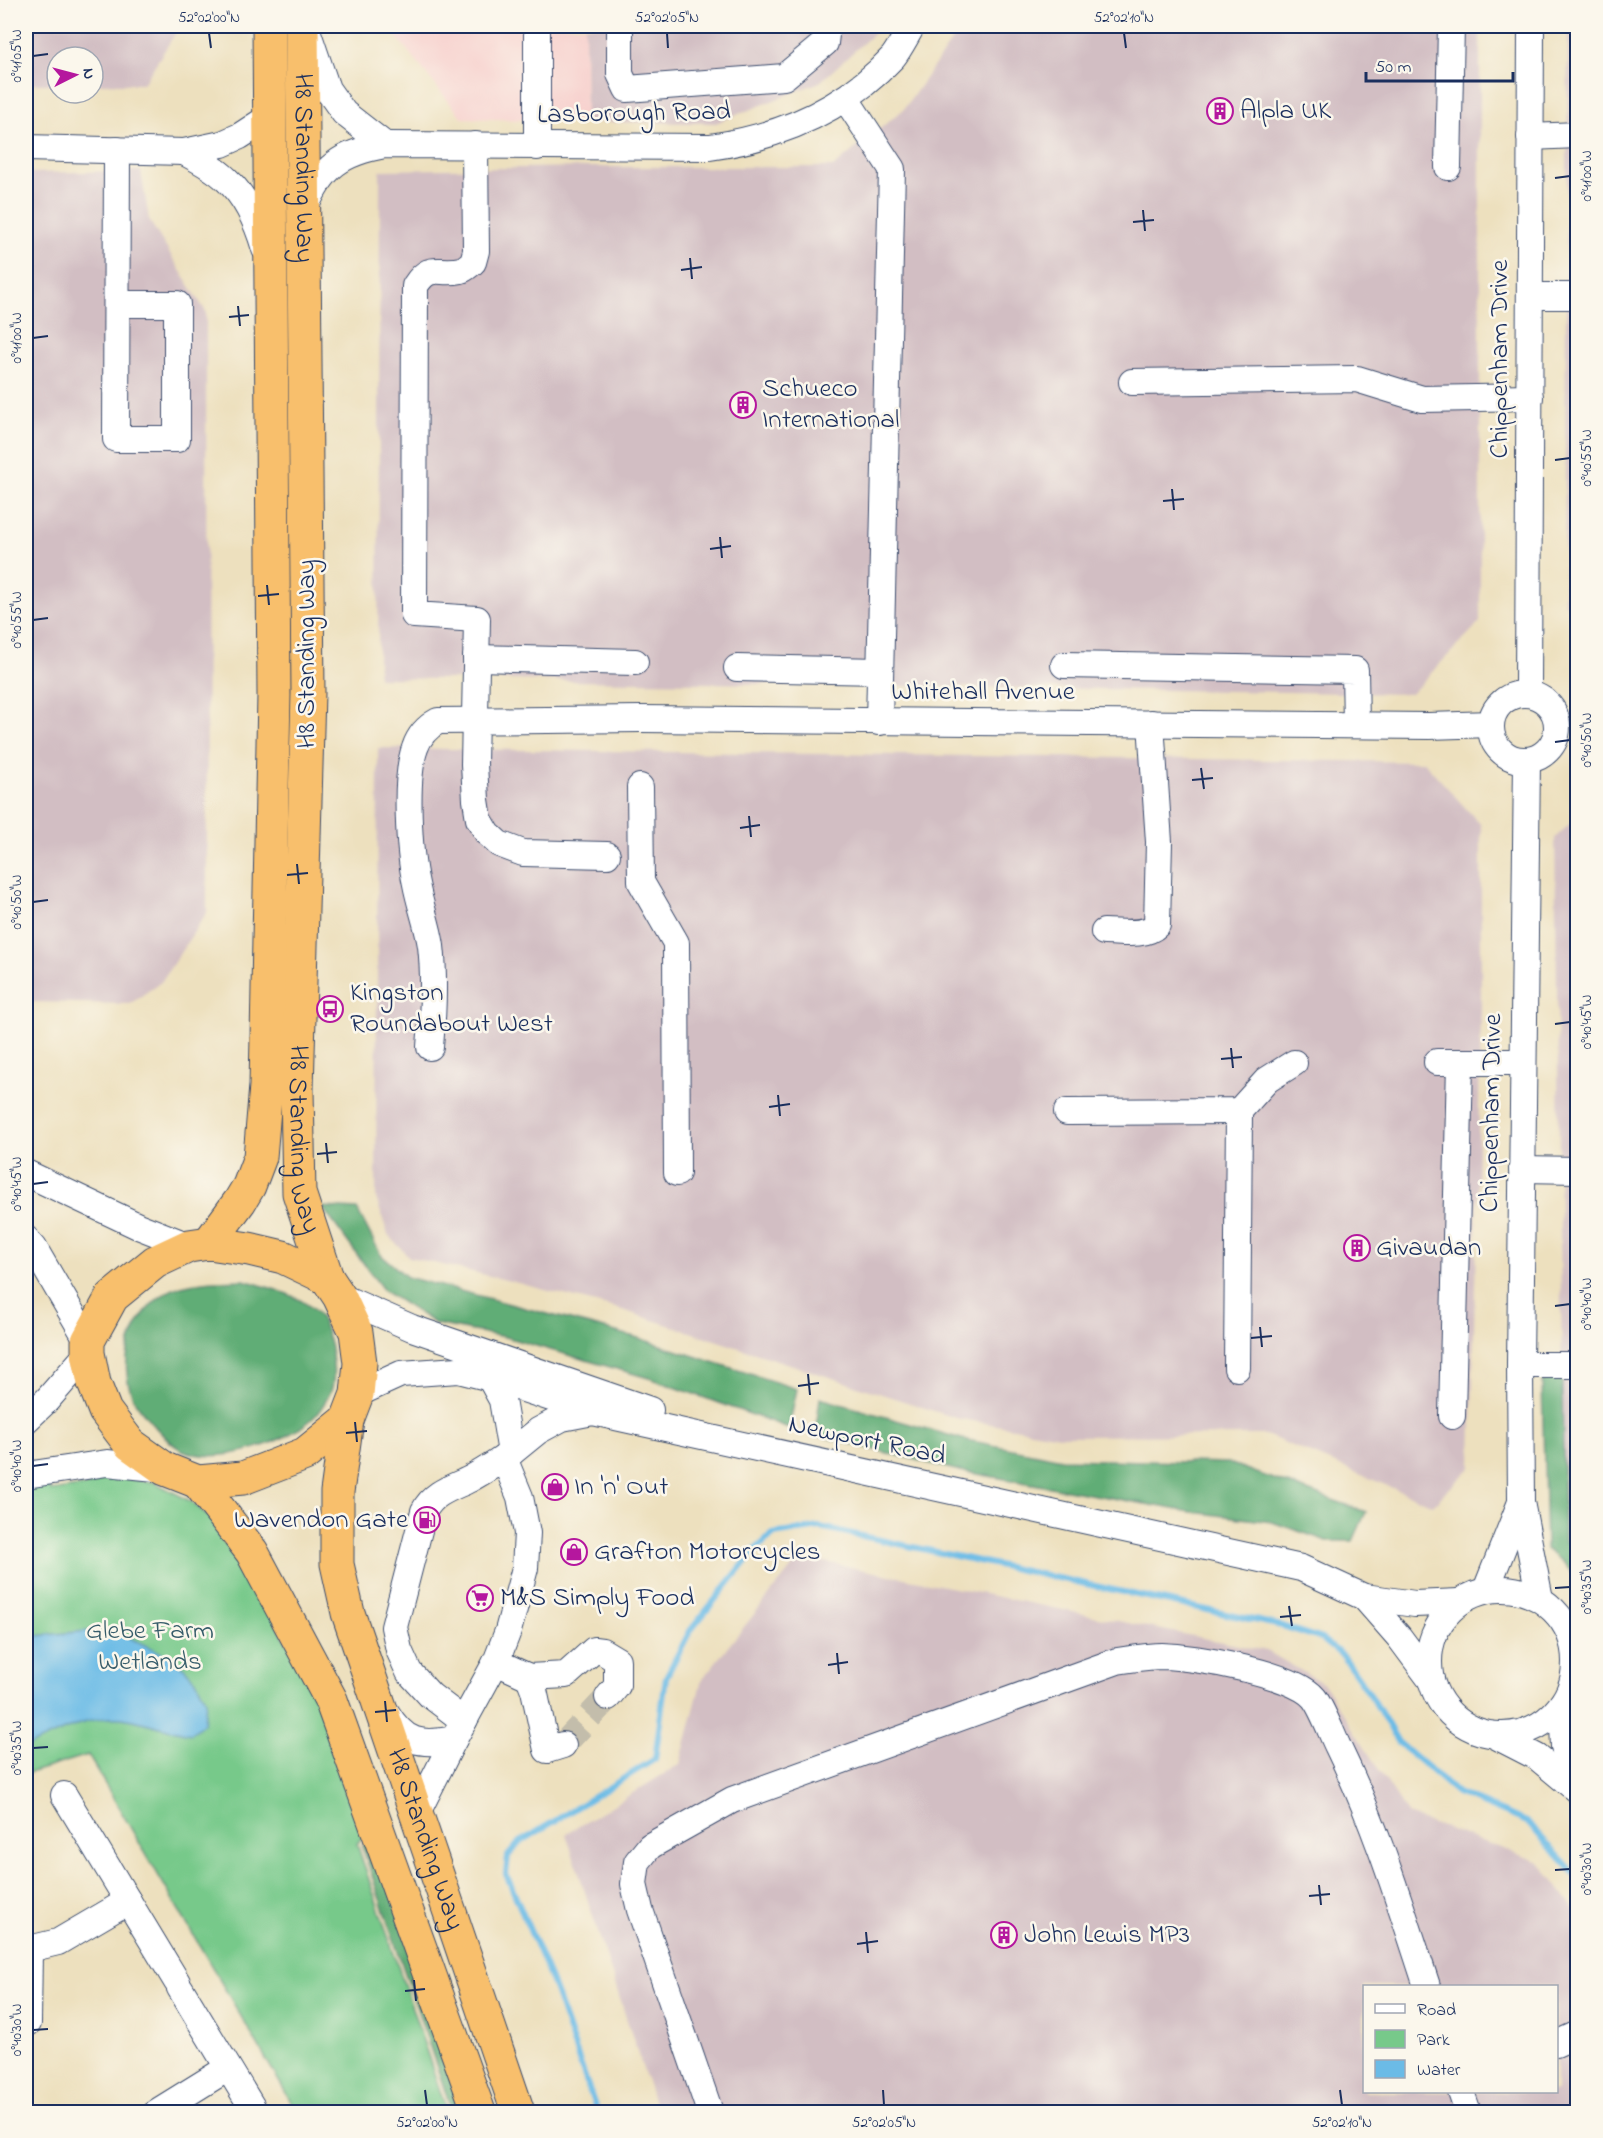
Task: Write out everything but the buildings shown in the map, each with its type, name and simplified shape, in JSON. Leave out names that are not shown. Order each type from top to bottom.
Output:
[{"type":"highway","name":"H8 Standing Way","points":[[268,26],[274,695],[282,1088],[298,1135],[299,1193],[333,1287],[356,1332],[360,1363],[337,1492],[337,1564],[348,1613],[518,2112]]},
{"type":"highway","name":"H8 Standing Way","points":[[199,1244],[249,1186],[282,1088],[308,693],[304,26]]},
{"type":"highway","points":[[333,1287],[283,1257],[249,1249],[199,1244],[155,1262],[112,1297],[88,1347],[94,1383],[105,1411],[130,1444],[165,1469],[198,1482],[243,1478],[305,1454],[352,1407]]},
{"type":"highway","name":"H8 Standing Way","points":[[198,1482],[252,1552],[331,1700],[479,2112]]},
{"type":"street","points":[[304,26],[327,89],[344,113],[385,145]]},
{"type":"street","points":[[537,26],[537,147]]},
{"type":"street","points":[[620,26],[620,74],[627,89],[783,77],[825,44],[827,26]]},
{"type":"street","name":"Lasborough Road","points":[[304,208],[317,182],[337,160],[364,149],[385,145],[710,147],[745,142],[775,133],[846,99],[894,56],[912,26]]},
{"type":"street","points":[[1448,167],[1451,26]]},
{"type":"street","name":"Chippenham Drive","points":[[1528,693],[1531,26]]},
{"type":"street","points":[[846,99],[892,169],[879,722]]},
{"type":"street","points":[[26,148],[184,152],[222,144],[240,136],[269,117]]},
{"type":"street","points":[[1530,137],[1578,135]]},
{"type":"street","points":[[475,145],[476,250],[473,262],[462,270],[434,270],[422,275],[415,286],[414,615],[477,618],[474,764],[479,819],[488,834],[499,844],[523,853],[607,855]]},
{"type":"street","points":[[117,150],[117,304],[117,439],[177,439],[177,304],[117,304]]},
{"type":"street","points":[[184,152],[228,180],[246,203],[256,222],[272,272]]},
{"type":"street","points":[[1530,296],[1578,296]]},
{"type":"street","points":[[1132,382],[1357,379],[1422,399],[1530,397]]},
{"type":"street","points":[[476,658],[636,662]]},
{"type":"street","points":[[1064,665],[1355,670],[1356,725]]},
{"type":"street","points":[[737,668],[880,671]]},
{"type":"street","points":[[1528,693],[1547,702],[1557,720],[1568,730],[1555,739],[1544,754],[1527,760],[1508,756],[1500,750],[1491,734],[1491,724],[1492,715],[1502,701],[1510,696],[1528,693]]},
{"type":"street","name":"Whitehall Avenue","points":[[430,1047],[434,1005],[433,973],[430,944],[415,882],[409,803],[414,749],[429,726],[438,721],[475,711],[641,719],[1491,724]]},
{"type":"street","points":[[1104,932],[1142,932],[1152,930],[1157,925],[1159,842],[1151,723]]},
{"type":"street","name":"Chippenham Drive","points":[[1527,760],[1520,1365],[1521,1502],[1558,1610]]},
{"type":"street","points":[[640,787],[640,882],[676,943],[677,1173]]},
{"type":"street","points":[[1452,1416],[1448,1062],[1523,1062]]},
{"type":"street","points":[[1237,1368],[1239,1110],[1267,1080],[1294,1063]]},
{"type":"street","points":[[1067,1112],[1239,1110]]},
{"type":"street","points":[[1522,1168],[1578,1170]]},
{"type":"street","points":[[26,1173],[138,1226],[199,1244]]},
{"type":"street","points":[[26,1420],[46,1400],[88,1347],[30,1244]]},
{"type":"street","points":[[333,1287],[412,1328],[436,1337],[591,1391],[796,1456]]},
{"type":"street","points":[[1520,1365],[1578,1365]]},
{"type":"street","name":"Newport Road","points":[[352,1407],[401,1374],[458,1371],[490,1378],[593,1412],[1301,1568],[1364,1597],[1415,1604],[1460,1602]]},
{"type":"street","points":[[417,1813],[496,1662],[508,1631],[525,1568],[527,1533],[520,1497],[508,1456],[502,1400],[490,1378]]},
{"type":"street","points":[[459,1730],[409,1672],[399,1650],[394,1627],[424,1511],[440,1492],[472,1478],[508,1456],[538,1431],[562,1418],[593,1412]]},
{"type":"street","points":[[26,1475],[107,1463],[165,1469]]},
{"type":"street","name":"Chippenham Drive","points":[[1486,1590],[1521,1502]]},
{"type":"street","points":[[1504,1588],[1523,1592],[1558,1610],[1574,1649],[1575,1670],[1564,1747],[1577,1790],[1537,1756],[1493,1735],[1472,1729],[1454,1717],[1440,1700],[1431,1680],[1429,1658],[1433,1636],[1444,1617],[1460,1602],[1486,1590],[1504,1588]]},
{"type":"street","name":"Newport Road","points":[[1364,1597],[1399,1637],[1431,1680]]},
{"type":"street","points":[[496,1662],[529,1677],[566,1675],[594,1650],[602,1651],[617,1660],[617,1686],[608,1697]]},
{"type":"street","points":[[710,2112],[633,1884],[637,1862],[650,1845],[732,1800],[1117,1661],[1161,1656],[1220,1663],[1267,1675],[1293,1685],[1314,1698],[1354,1780],[1382,1847],[1427,1985]]},
{"type":"street","points":[[529,1677],[547,1750],[563,1745]]},
{"type":"street","points":[[1493,1735],[1513,1735],[1532,1729],[1548,1719],[1570,1693]]},
{"type":"street","points":[[380,1702],[396,1728],[414,1741],[435,1743],[459,1730]]},
{"type":"street","points":[[64,1795],[255,2112]]},
{"type":"street","points":[[28,2023],[28,1948],[58,1942],[128,1901]]},
{"type":"street","points":[[1558,2044],[1578,2034]]},
{"type":"street","points":[[157,2112],[228,2068]]},
{"type":"street","points":[[1462,2093],[1468,2112]]},
{"type":"shaded area","points":[[26,26],[180,26],[143,84],[105,84],[105,45],[45,45],[45,84],[26,84]]},
{"type":"shaded area","points":[[391,26],[585,26],[586,122],[462,118],[391,30]]},
{"type":"shaded area","points":[[585,26],[882,26],[820,82],[716,123],[586,122]]},
{"type":"shaded area","points":[[962,26],[1480,26],[1480,622],[1411,694],[378,678],[380,170],[833,167],[904,109]]},
{"type":"shaded area","points":[[1568,26],[1577,26],[1577,618],[1564,602]]},
{"type":"shaded area","points":[[141,171],[149,220],[206,312],[207,912],[161,982],[130,1004],[26,1002],[26,173]]},
{"type":"shaded area","points":[[378,748],[1424,762],[1481,825],[1481,1013],[1471,1467],[1433,1505],[1266,1435],[1060,1436],[956,1418],[619,1309],[409,1257],[388,1235],[376,1198]]},
{"type":"shaded area","points":[[1577,817],[1578,1541],[1564,1542],[1555,838]]},
{"type":"shaded area","points":[[800,1557],[1267,1651],[1324,1684],[1408,1815],[1540,1862],[1577,1913],[1577,2112],[657,2112],[566,1834],[680,1764],[702,1679]]},
{"type":"green space","points":[[322,1207],[357,1209],[381,1255],[407,1277],[635,1337],[797,1389],[789,1428],[652,1379],[505,1337],[436,1324],[384,1291]]},
{"type":"green space","points":[[244,1280],[291,1295],[318,1314],[331,1348],[334,1371],[332,1388],[315,1416],[285,1437],[230,1454],[195,1454],[180,1449],[168,1440],[136,1403],[129,1387],[127,1369],[128,1352],[133,1334],[141,1318],[165,1293],[181,1286],[197,1283]]},
{"type":"green space","points":[[1562,1373],[1564,1542],[1577,1541],[1577,1579],[1563,1562],[1546,1549],[1542,1381]]},
{"type":"green space","points":[[820,1398],[962,1439],[1062,1459],[1229,1463],[1366,1512],[1353,1541],[1327,1541],[1272,1522],[1185,1511],[960,1471],[815,1435]]},
{"type":"green space","name":"Glebe Farm Wetlands","points":[[91,1474],[154,1482],[190,1501],[222,1527],[317,1696],[369,1828],[357,1844],[447,2112],[297,2112],[88,1755],[26,1774],[26,1481],[47,1476],[51,1491],[91,1485]]},
{"type":"green space","points":[[373,1839],[470,2112],[452,2112],[362,1846]]},
{"type":"water","points":[[87,1631],[119,1633],[177,1660],[196,1681],[206,1700],[204,1723],[191,1734],[128,1719],[102,1719],[89,1721],[26,1747],[26,1637]]},
{"type":"waterway","points":[[597,2112],[552,1982],[506,1874],[508,1856],[519,1843],[655,1759],[666,1677],[690,1631],[755,1550],[773,1534],[820,1527],[1282,1626],[1322,1639],[1344,1657],[1373,1699],[1398,1742],[1457,1793],[1527,1822],[1578,1877]]},
{"type":"tunnel","points":[[563,1745],[608,1697]]},
{"type":"place","name":"Alpla UK","points":[[1220,111]]},
{"type":"place","name":"Schueco International","points":[[743,405]]},
{"type":"place","name":"Kingston Roundabout West","points":[[330,1009]]},
{"type":"place","name":"Givaudan","points":[[1357,1248]]},
{"type":"place","name":"In 'n' Out","points":[[555,1487]]},
{"type":"place","name":"Wavendon Gate","points":[[427,1520]]},
{"type":"place","name":"Grafton Motorcycles","points":[[574,1552]]},
{"type":"place","name":"M&S Simply Food","points":[[480,1598]]},
{"type":"place","name":"John Lewis MP3","points":[[1004,1935]]}]
